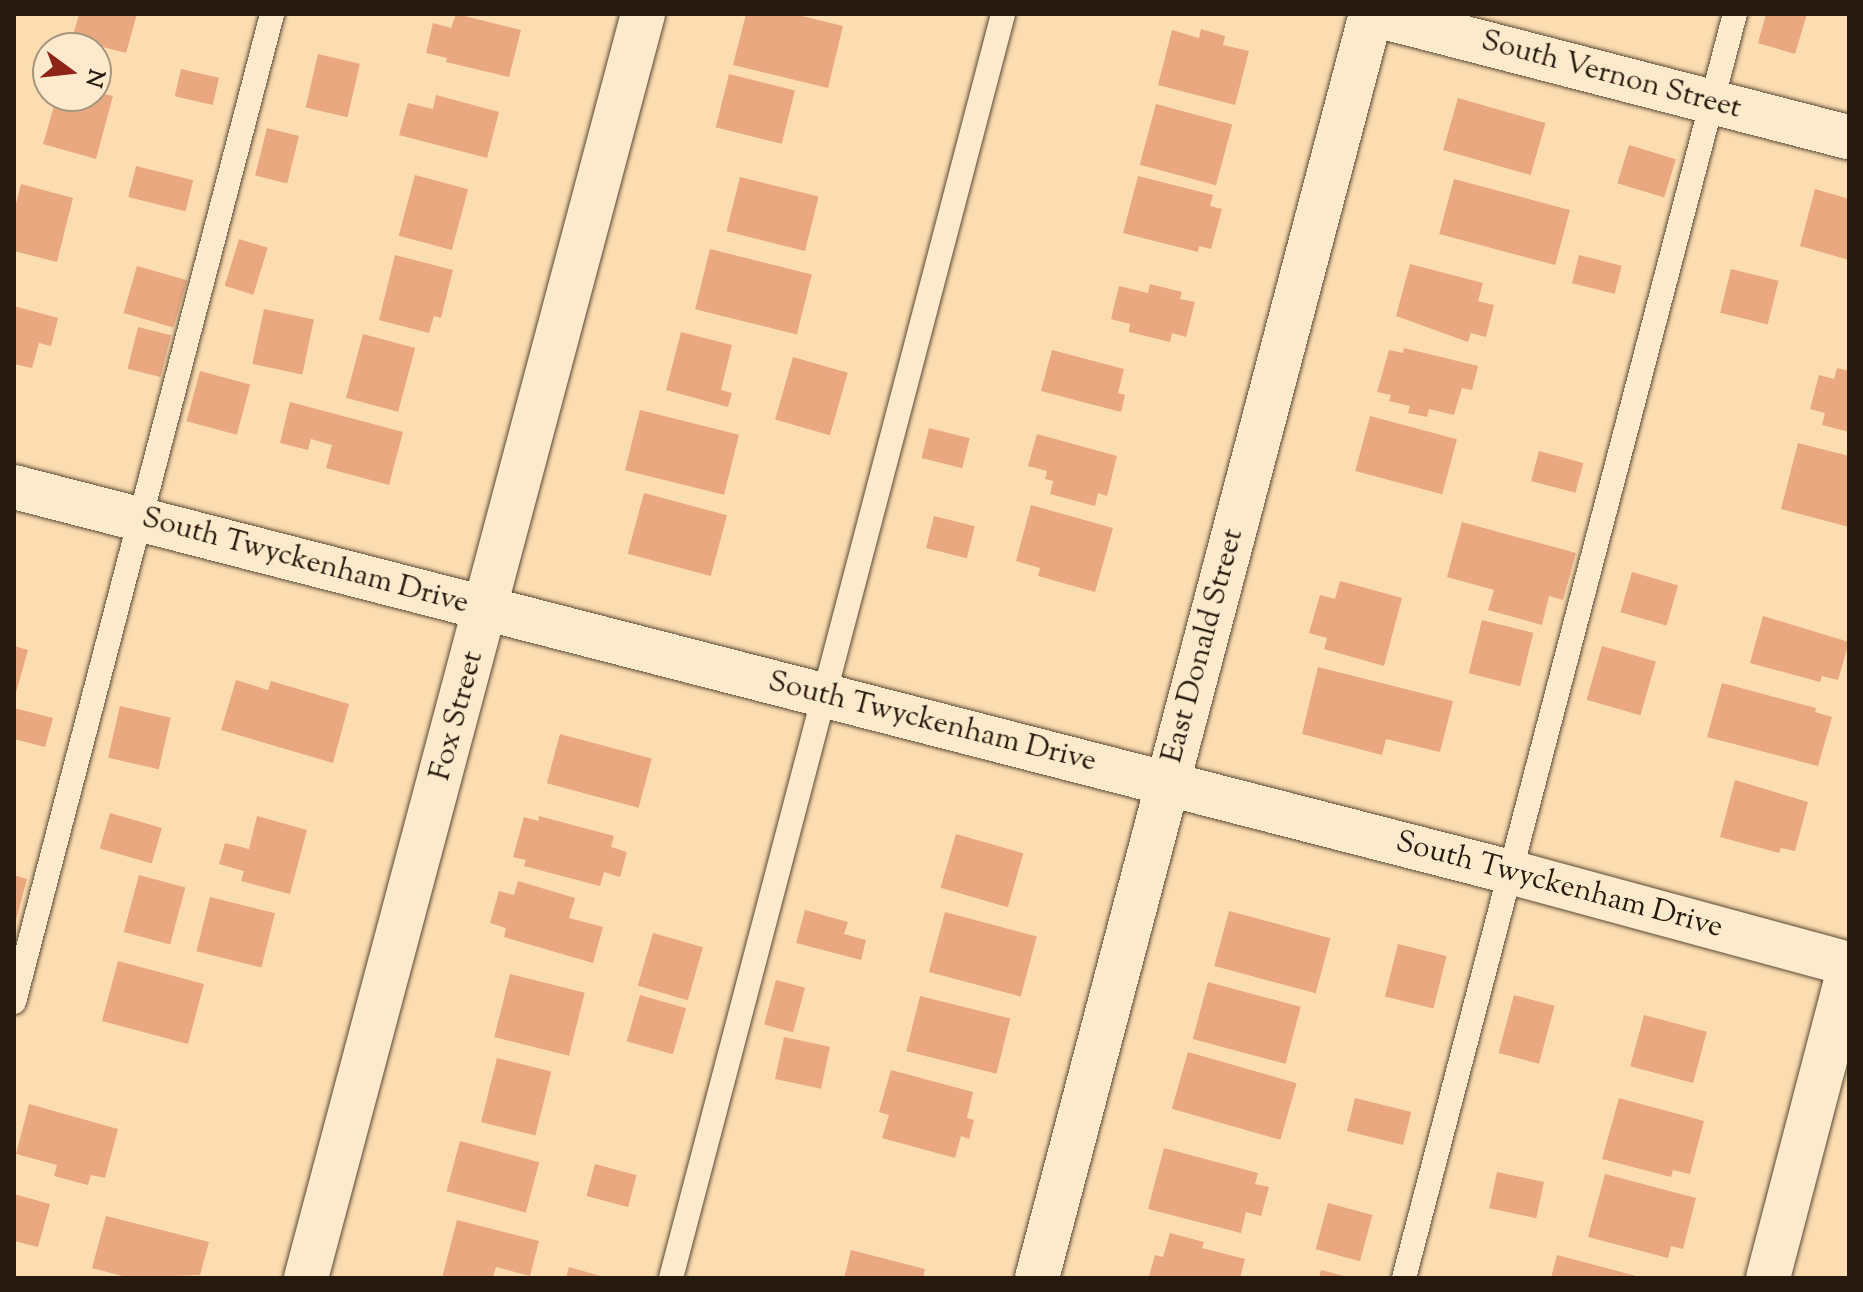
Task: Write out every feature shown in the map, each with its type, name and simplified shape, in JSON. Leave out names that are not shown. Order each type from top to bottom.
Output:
[{"type":"street","name":"Fox Street","points":[[306,1278],[487,610],[643,14]]},
{"type":"street","name":"South Vernon Street","points":[[1372,14],[1849,137]]},
{"type":"street","name":"East Donald Street","points":[[1037,1278],[1372,14]]},
{"type":"street","name":"South Twyckenham Drive","points":[[14,487],[1510,872],[1849,966]]},
{"type":"street","points":[[1768,1278],[1849,966]]},
{"type":"lane","points":[[14,1002],[272,14]]},
{"type":"lane","points":[[671,1278],[1003,14]]},
{"type":"lane","points":[[1404,1278],[1735,14]]},
{"type":"building","points":[[79,14],[137,14],[126,53],[112,49],[112,32],[74,32]]},
{"type":"building","points":[[456,14],[521,30],[509,77],[446,62],[447,58],[426,53],[433,23],[451,28]]},
{"type":"building","points":[[746,14],[794,14],[843,26],[828,88],[733,65]]},
{"type":"building","points":[[1766,14],[1807,14],[1795,54],[1758,43]]},
{"type":"building","points":[[1201,29],[1225,36],[1223,45],[1249,51],[1235,105],[1158,85],[1172,30],[1199,38]]},
{"type":"building","points":[[318,54],[360,64],[348,117],[306,108]]},
{"type":"building","points":[[181,69],[219,78],[213,105],[175,96]]},
{"type":"building","points":[[729,74],[795,90],[782,144],[716,127]]},
{"type":"building","points":[[436,95],[499,112],[487,158],[399,135],[408,103],[433,109]]},
{"type":"building","points":[[1458,98],[1545,123],[1531,175],[1443,150]]},
{"type":"building","points":[[1156,104],[1232,124],[1216,185],[1140,165]]},
{"type":"building","points":[[52,112],[109,112],[96,159],[43,144]]},
{"type":"building","points":[[267,128],[299,136],[287,184],[255,176]]},
{"type":"building","points":[[1629,145],[1676,159],[1664,198],[1617,183]]},
{"type":"building","points":[[136,166],[193,180],[186,211],[128,197]]},
{"type":"building","points":[[415,175],[468,189],[452,250],[399,236]]},
{"type":"building","points":[[1138,176],[1213,195],[1210,206],[1222,209],[1211,249],[1199,246],[1198,252],[1123,233]]},
{"type":"building","points":[[740,177],[819,197],[805,251],[726,231]]},
{"type":"building","points":[[1454,179],[1570,210],[1555,265],[1439,234]]},
{"type":"building","points":[[21,184],[73,198],[57,262],[14,251],[14,212]]},
{"type":"building","points":[[1815,189],[1849,199],[1849,260],[1800,246]]},
{"type":"building","points":[[239,239],[268,248],[253,295],[225,286]]},
{"type":"building","points":[[710,249],[812,274],[797,335],[695,309]]},
{"type":"building","points":[[395,255],[453,270],[441,318],[434,316],[429,333],[379,320]]},
{"type":"building","points":[[1579,255],[1622,266],[1615,294],[1572,283]]},
{"type":"building","points":[[1410,264],[1483,283],[1478,301],[1494,305],[1486,337],[1471,333],[1468,342],[1396,316]]},
{"type":"building","points":[[137,266],[187,280],[173,327],[123,313]]},
{"type":"building","points":[[1731,269],[1779,281],[1768,325],[1720,313]]},
{"type":"building","points":[[1150,284],[1182,292],[1180,299],[1195,302],[1186,337],[1172,333],[1170,342],[1129,332],[1130,324],[1111,319],[1119,286],[1148,293]]},
{"type":"building","points":[[14,306],[58,318],[51,346],[39,343],[32,368],[14,364]]},
{"type":"building","points":[[264,309],[314,320],[302,374],[252,364]]},
{"type":"building","points":[[138,327],[171,335],[161,377],[128,369]]},
{"type":"building","points":[[681,332],[732,345],[721,390],[732,393],[728,407],[666,390]]},
{"type":"building","points":[[363,334],[415,348],[398,412],[346,398]]},
{"type":"building","points":[[1404,348],[1478,366],[1472,390],[1462,388],[1454,415],[1429,409],[1427,417],[1408,413],[1410,406],[1389,401],[1391,395],[1377,392],[1389,350],[1403,353]]},
{"type":"building","points":[[1052,350],[1124,369],[1118,393],[1125,395],[1121,412],[1041,391]]},
{"type":"building","points":[[793,357],[848,373],[830,435],[775,419]]},
{"type":"building","points":[[1837,368],[1849,371],[1849,432],[1822,425],[1825,413],[1810,409],[1819,375],[1834,379]]},
{"type":"building","points":[[200,371],[250,384],[237,435],[187,421]]},
{"type":"building","points":[[290,402],[403,432],[389,485],[326,468],[332,445],[311,439],[308,450],[280,443]]},
{"type":"building","points":[[640,410],[739,435],[724,495],[625,470]]},
{"type":"building","points":[[1370,416],[1457,439],[1442,494],[1355,471]]},
{"type":"building","points":[[929,428],[970,438],[962,468],[922,458]]},
{"type":"building","points":[[1037,434],[1117,456],[1107,496],[1098,493],[1095,506],[1050,494],[1053,481],[1045,479],[1047,471],[1028,466]]},
{"type":"building","points":[[1798,443],[1849,456],[1849,527],[1781,509]]},
{"type":"building","points":[[1539,451],[1583,463],[1575,493],[1531,481]]},
{"type":"building","points":[[644,493],[727,515],[711,576],[628,554]]},
{"type":"building","points":[[1031,505],[1113,528],[1095,592],[1038,576],[1040,568],[1016,561]]},
{"type":"building","points":[[934,516],[975,526],[967,558],[926,548]]},
{"type":"building","points":[[1462,522],[1576,553],[1563,600],[1549,596],[1542,625],[1488,610],[1494,590],[1447,577]]},
{"type":"building","points":[[1632,572],[1678,585],[1667,626],[1620,612]]},
{"type":"building","points":[[1340,581],[1402,598],[1384,666],[1324,649],[1327,638],[1309,633],[1320,595],[1335,599]]},
{"type":"building","points":[[1763,616],[1849,642],[1838,680],[1822,676],[1820,682],[1750,663]]},
{"type":"building","points":[[1482,620],[1533,633],[1520,686],[1469,673]]},
{"type":"building","points":[[14,646],[28,650],[15,696],[14,696]]},
{"type":"building","points":[[1602,646],[1656,661],[1640,715],[1587,700]]},
{"type":"building","points":[[1318,667],[1453,701],[1440,752],[1386,739],[1382,755],[1302,734]]},
{"type":"building","points":[[236,680],[268,690],[271,681],[349,704],[333,763],[221,730]]},
{"type":"building","points":[[1722,683],[1816,708],[1815,712],[1832,717],[1818,766],[1707,737]]},
{"type":"building","points":[[120,706],[171,718],[159,769],[108,758]]},
{"type":"building","points":[[14,708],[53,718],[45,747],[14,739]]},
{"type":"building","points":[[560,734],[652,759],[639,808],[547,783]]},
{"type":"building","points":[[1735,780],[1808,802],[1795,851],[1781,848],[1779,853],[1720,837]]},
{"type":"building","points":[[110,813],[162,828],[152,863],[100,849]]},
{"type":"building","points":[[257,816],[307,830],[290,894],[241,881],[244,871],[219,864],[225,843],[249,849]]},
{"type":"building","points":[[539,816],[614,836],[611,847],[627,852],[620,877],[604,872],[600,886],[524,866],[526,860],[513,857],[524,817],[538,821]]},
{"type":"building","points":[[956,834],[1023,853],[1008,907],[941,888]]},
{"type":"building","points":[[14,875],[27,879],[16,920],[14,919]]},
{"type":"building","points":[[139,875],[185,887],[170,944],[124,932]]},
{"type":"building","points":[[518,881],[575,898],[569,918],[603,927],[593,963],[504,937],[506,928],[490,923],[499,891],[514,895]]},
{"type":"building","points":[[210,897],[275,913],[261,968],[196,951]]},
{"type":"building","points":[[805,910],[848,922],[844,934],[866,940],[861,960],[796,943]]},
{"type":"building","points":[[1229,911],[1330,938],[1316,993],[1214,966]]},
{"type":"building","points":[[945,912],[1037,937],[1021,996],[929,972]]},
{"type":"building","points":[[653,933],[703,947],[688,1000],[638,986]]},
{"type":"building","points":[[1398,944],[1447,956],[1433,1008],[1385,996]]},
{"type":"building","points":[[118,961],[204,984],[188,1044],[102,1021]]},
{"type":"building","points":[[510,974],[585,993],[569,1056],[494,1037]]},
{"type":"building","points":[[776,980],[805,988],[793,1032],[764,1024]]},
{"type":"building","points":[[1208,982],[1301,1007],[1285,1064],[1193,1039]]},
{"type":"building","points":[[640,995],[686,1008],[673,1054],[627,1041]]},
{"type":"building","points":[[1514,995],[1555,1006],[1539,1064],[1498,1053]]},
{"type":"building","points":[[920,996],[1010,1018],[996,1074],[906,1051]]},
{"type":"building","points":[[1644,1015],[1707,1032],[1693,1083],[1630,1066]]},
{"type":"building","points":[[784,1037],[830,1047],[821,1089],[775,1079]]},
{"type":"building","points":[[1188,1052],[1297,1083],[1280,1140],[1172,1109]]},
{"type":"building","points":[[497,1058],[551,1072],[535,1136],[481,1122]]},
{"type":"building","points":[[891,1070],[973,1092],[967,1118],[974,1120],[969,1139],[961,1136],[955,1158],[882,1138],[889,1115],[879,1112]]},
{"type":"building","points":[[1355,1098],[1411,1112],[1403,1145],[1347,1131]]},
{"type":"building","points":[[1619,1098],[1704,1121],[1690,1174],[1673,1170],[1671,1177],[1602,1159]]},
{"type":"building","points":[[29,1104],[118,1129],[105,1178],[91,1175],[88,1185],[54,1176],[57,1165],[16,1154]]},
{"type":"building","points":[[460,1141],[539,1162],[526,1212],[447,1191]]},
{"type":"building","points":[[1164,1148],[1258,1173],[1255,1184],[1269,1187],[1261,1216],[1246,1212],[1241,1233],[1148,1209]]},
{"type":"building","points":[[595,1164],[637,1175],[628,1207],[586,1196]]},
{"type":"building","points":[[1497,1172],[1544,1182],[1536,1218],[1489,1208]]},
{"type":"building","points":[[1605,1174],[1696,1198],[1683,1249],[1671,1246],[1668,1258],[1588,1237]]},
{"type":"building","points":[[14,1194],[50,1204],[38,1247],[14,1241]]},
{"type":"building","points":[[1328,1203],[1372,1215],[1360,1261],[1316,1249]]},
{"type":"building","points":[[106,1216],[209,1242],[200,1275],[130,1278],[92,1268]]},
{"type":"building","points":[[457,1220],[539,1241],[530,1276],[496,1267],[493,1278],[442,1278]]},
{"type":"building","points":[[1170,1233],[1204,1242],[1202,1248],[1245,1259],[1240,1278],[1149,1276],[1155,1255],[1163,1257]]},
{"type":"building","points":[[851,1250],[925,1269],[923,1278],[844,1278]]},
{"type":"building","points":[[1557,1255],[1640,1277],[1640,1278],[1551,1278]]},
{"type":"building","points":[[569,1267],[604,1277],[566,1278]]},
{"type":"building","points":[[1321,1270],[1348,1277],[1348,1278],[1319,1278]]}]
